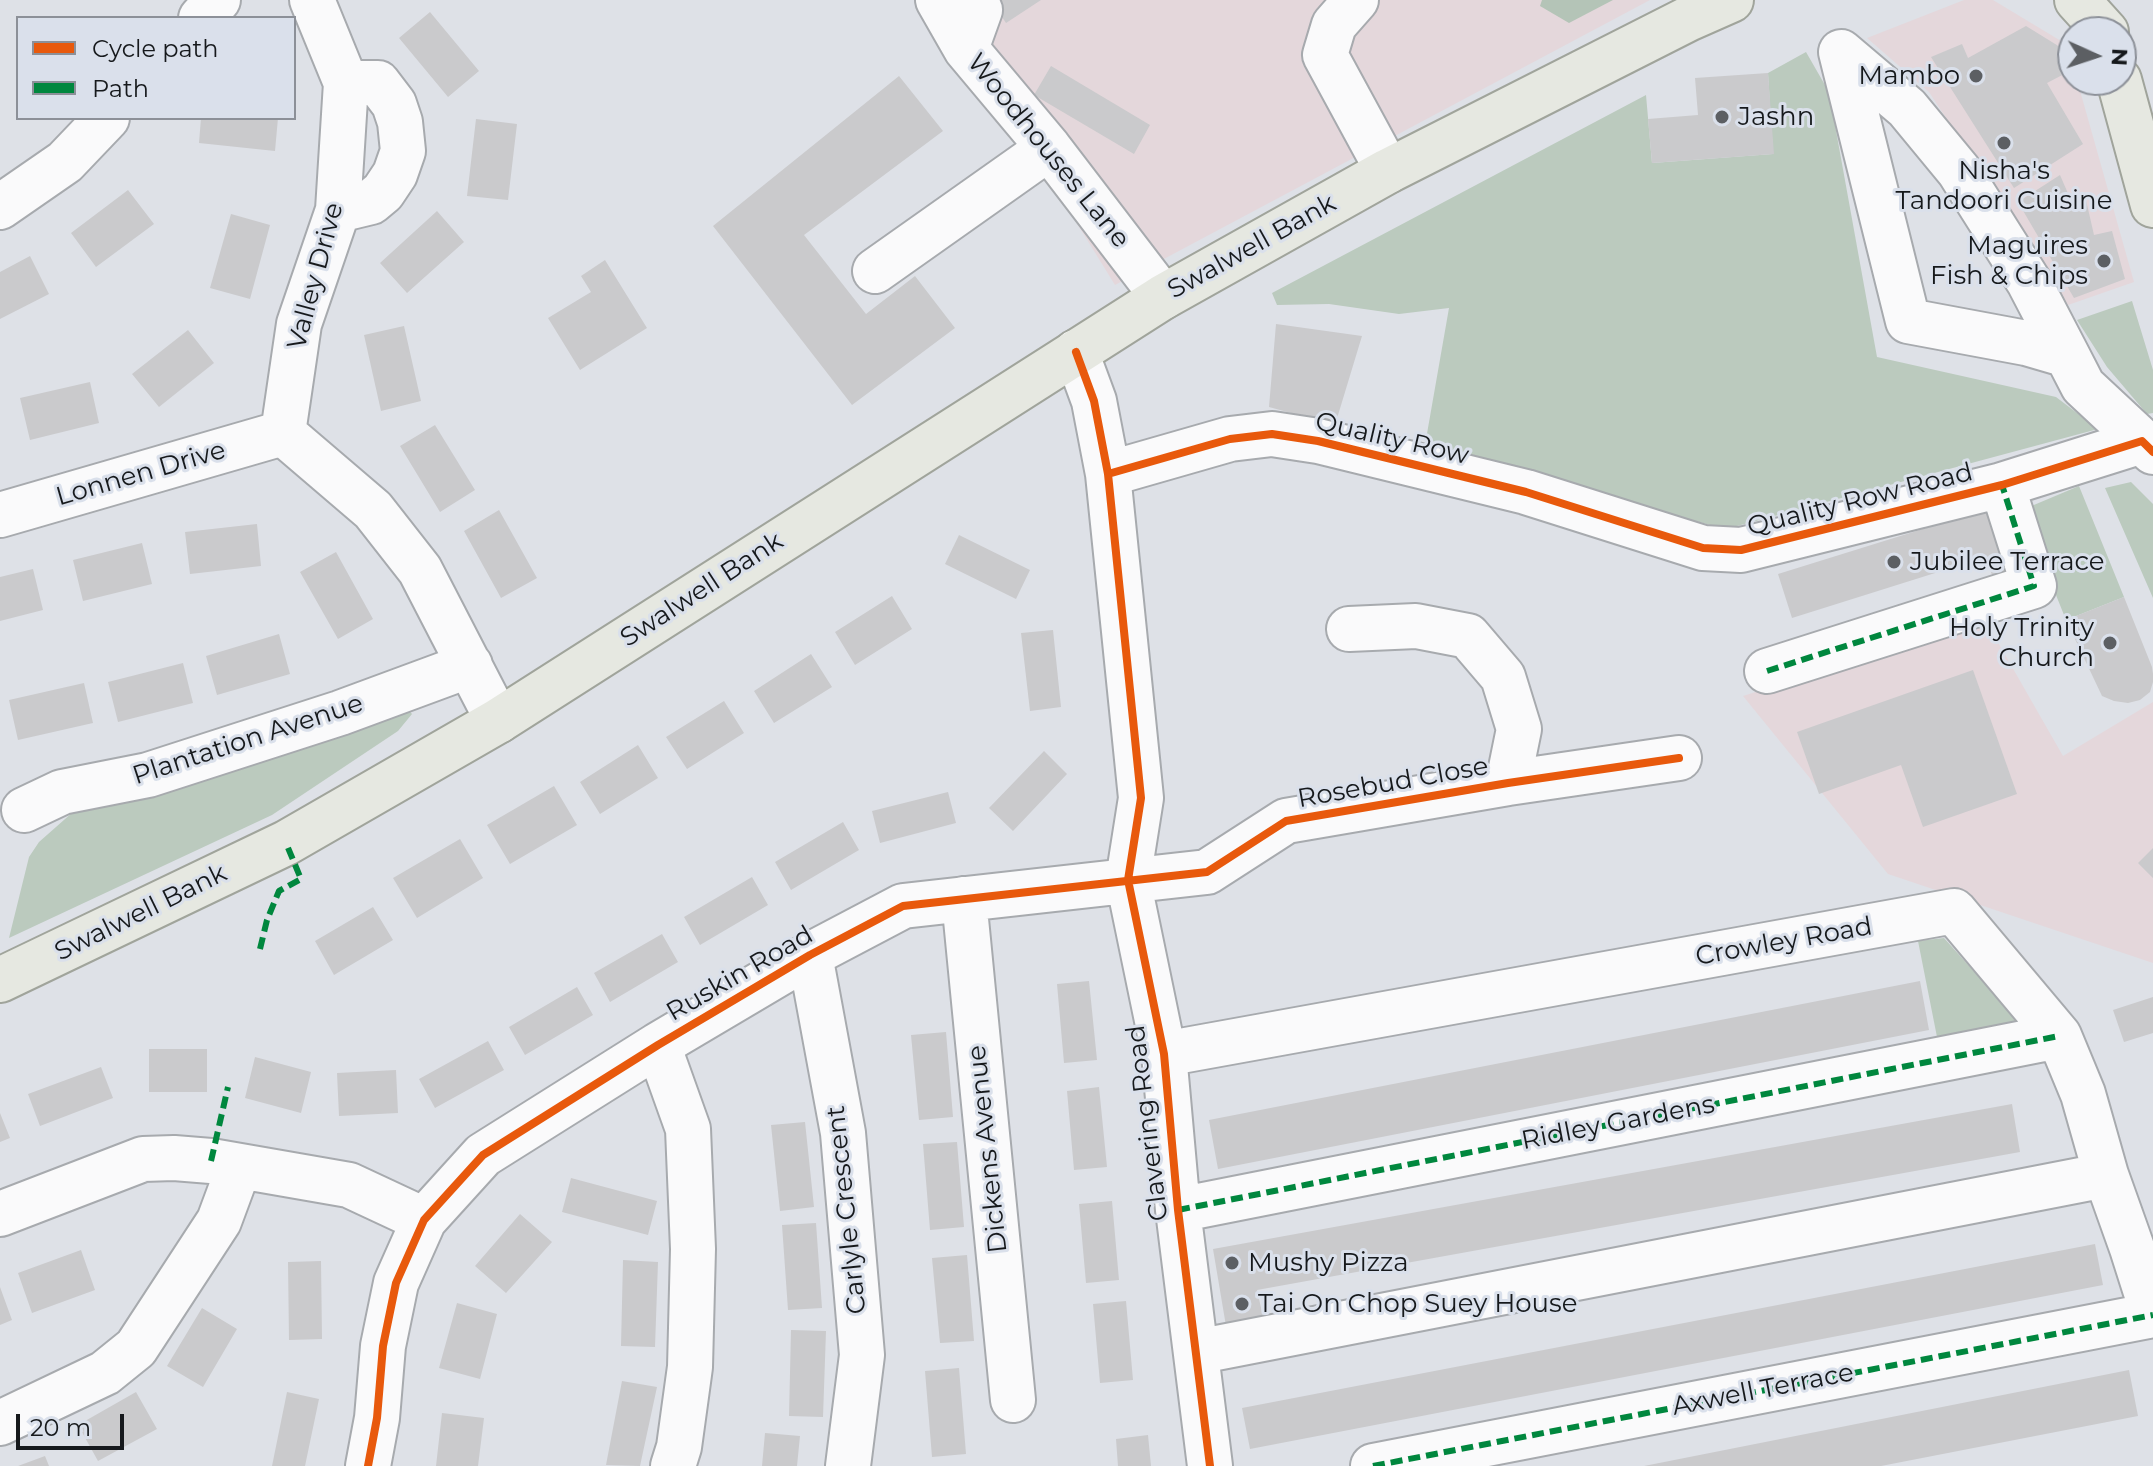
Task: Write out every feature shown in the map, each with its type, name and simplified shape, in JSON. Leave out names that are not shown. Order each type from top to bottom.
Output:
[{"type":"main road","name":"Swalwell Bank","points":[[0,980],[286,843],[498,721],[1163,297],[1388,171],[1687,10],[1731,0]]},
{"type":"main road","points":[[2077,0],[2092,16]]},
{"type":"main road","points":[[2123,96],[2153,205]]},
{"type":"street","points":[[203,16],[218,0]]},
{"type":"street","name":"Valley Drive","points":[[283,433],[299,324],[338,210],[346,83],[312,0]]},
{"type":"street","name":"Woodhouses Lane","points":[[938,0],[966,49],[1049,148],[1163,297]]},
{"type":"street","points":[[966,49],[980,10],[974,0]]},
{"type":"street","points":[[1356,0],[1334,25],[1325,55],[1388,171]]},
{"type":"street","points":[[2067,355],[2026,343],[1908,321],[1841,52],[1907,108],[1959,171],[2029,282],[2067,355],[2083,386],[2148,447]]},
{"type":"street","points":[[338,210],[371,202],[383,192],[395,174],[403,151],[400,122],[394,104],[378,83],[346,83]]},
{"type":"street","points":[[0,207],[65,162],[105,120]]},
{"type":"street","points":[[875,271],[1049,148]]},
{"type":"street","name":"Clavering Road","points":[[1076,352],[1094,401],[1108,474],[1141,798],[1128,880],[1164,1054],[1178,1210],[1210,1466]]},
{"type":"street","points":[[283,433],[373,510],[420,570],[498,721]]},
{"type":"street","name":"Lonnen Drive","points":[[0,515],[283,433]]},
{"type":"street","name":"Quality Row","points":[[1108,474],[1230,439],[1272,434],[1318,441],[1526,492]]},
{"type":"street","name":"Quality Row Road","points":[[1526,492],[1703,548],[1741,550],[2148,447]]},
{"type":"street","points":[[1767,671],[2034,586],[2002,485]]},
{"type":"street","points":[[1349,629],[1416,626],[1468,636],[1503,677],[1519,729],[1508,783]]},
{"type":"street","name":"Plantation Avenue","points":[[24,810],[62,792],[148,775],[340,713],[470,665]]},
{"type":"street","name":"Rosebud Close","points":[[1128,880],[1207,872],[1286,821],[1679,758]]},
{"type":"street","name":"Ruskin Road","points":[[368,1466],[377,1418],[383,1346],[396,1283],[424,1220],[483,1155],[658,1045],[810,955],[903,906],[1128,880]]},
{"type":"street","name":"Dickens Avenue","points":[[964,899],[1013,1400]]},
{"type":"street","name":"Crowley Road","points":[[1164,1054],[1954,911],[2059,1036],[2083,1094],[2106,1175],[2153,1314]]},
{"type":"street","name":"Carlyle Crescent","points":[[810,955],[843,1133],[862,1355],[848,1466]]},
{"type":"street","name":"Ridley Gardens","points":[[1178,1210],[2059,1036]]},
{"type":"street","points":[[658,1045],[688,1129],[693,1249],[690,1367],[679,1447],[673,1466]]},
{"type":"street","points":[[0,1214],[143,1159],[174,1158],[211,1161],[349,1185],[424,1220]]},
{"type":"street","points":[[0,1423],[105,1373],[136,1348],[219,1221],[239,1167]]},
{"type":"street","points":[[1196,1352],[2106,1175]]},
{"type":"street","name":"Axwell Terrace","points":[[1373,1466],[2153,1314]]},
{"type":"shaded area","points":[[939,0],[1650,0],[1115,285]]},
{"type":"shaded area","points":[[1964,0],[1993,0],[2057,39],[2057,96],[2082,96],[2134,282],[2068,305],[1929,92],[1867,38]]},
{"type":"shaded area","points":[[1984,618],[2063,756],[2153,702],[2153,963],[1888,874],[1743,696]]},
{"type":"green space","points":[[1542,0],[1613,0],[1569,23],[1540,6]]},
{"type":"green space","points":[[1806,52],[1829,92],[1877,357],[2056,397],[2098,429],[1726,529],[1538,480],[1425,445],[1449,308],[1399,314],[1329,304],[1277,305],[1272,293],[1646,95],[1652,163],[1773,154],[1768,73]]},
{"type":"green space","points":[[2132,301],[2153,370],[2153,413],[2147,414],[2107,367],[2077,320]]},
{"type":"green space","points":[[2131,482],[2153,504],[2153,598],[2105,488]]},
{"type":"green space","points":[[2079,486],[2124,597],[2066,620],[2022,510]]},
{"type":"green space","points":[[402,703],[412,714],[398,731],[272,815],[9,938],[29,857],[39,842],[73,812],[147,795]]},
{"type":"green space","points":[[1944,938],[2021,1024],[1938,1042],[1918,941]]},
{"type":"building","points":[[991,0],[1041,0],[1006,23]]},
{"type":"building","points":[[430,12],[479,71],[448,97],[399,38]]},
{"type":"building","points":[[2026,26],[2057,45],[2057,78],[2047,83],[2083,144],[2014,188],[1931,57],[1962,44],[1968,58]]},
{"type":"building","points":[[1051,66],[1150,125],[1134,154],[1034,95]]},
{"type":"building","name":"Jashn","points":[[1768,73],[1774,154],[1652,163],[1648,119],[1698,115],[1695,78]]},
{"type":"building","points":[[899,76],[943,131],[804,235],[866,314],[915,276],[955,328],[852,405],[713,226]]},
{"type":"building","points":[[476,119],[517,124],[508,200],[467,196]]},
{"type":"building","points":[[201,120],[278,120],[275,151],[199,143]]},
{"type":"building","points":[[2060,175],[2073,205],[2086,200],[2094,235],[2112,231],[2125,279],[2074,298],[2018,202]]},
{"type":"building","points":[[128,190],[154,224],[96,267],[71,233]]},
{"type":"building","points":[[437,211],[464,242],[407,293],[380,263]]},
{"type":"building","points":[[231,214],[270,225],[250,299],[210,288]]},
{"type":"building","points":[[30,256],[49,294],[0,319],[0,272]]},
{"type":"building","points":[[605,260],[647,328],[580,370],[548,318],[591,292],[581,276]]},
{"type":"building","points":[[1276,324],[1362,336],[1335,425],[1269,407]]},
{"type":"building","points":[[404,326],[421,401],[381,411],[364,335]]},
{"type":"building","points":[[188,330],[214,363],[159,407],[132,374]]},
{"type":"building","points":[[90,382],[99,423],[30,440],[20,398]]},
{"type":"building","points":[[435,425],[475,490],[440,512],[400,446]]},
{"type":"building","name":"Jubilee Terrace","points":[[2000,505],[2019,567],[1992,575],[1986,557],[1792,618],[1778,574]]},
{"type":"building","points":[[499,510],[537,578],[501,598],[464,531]]},
{"type":"building","points":[[257,524],[261,566],[190,574],[185,532]]},
{"type":"building","points":[[959,535],[1030,570],[1016,599],[945,564]]},
{"type":"building","points":[[142,543],[152,584],[83,601],[73,560]]},
{"type":"building","points":[[336,552],[373,619],[338,639],[300,572]]},
{"type":"building","points":[[33,569],[43,610],[0,621],[0,577]]},
{"type":"building","points":[[892,596],[912,629],[855,665],[835,632]]},
{"type":"building","name":"Holy Trinity Church","points":[[2124,597],[2153,674],[2150,692],[2140,700],[2128,703],[2102,696],[2066,620]]},
{"type":"building","points":[[1053,630],[1061,707],[1030,711],[1021,633]]},
{"type":"building","points":[[279,634],[290,674],[217,695],[206,656]]},
{"type":"building","points":[[811,654],[832,687],[774,723],[754,691]]},
{"type":"building","points":[[183,663],[193,703],[118,722],[108,682]]},
{"type":"building","points":[[1973,670],[2017,794],[1923,827],[1901,765],[1819,794],[1797,732]]},
{"type":"building","points":[[84,683],[93,723],[18,740],[9,700]]},
{"type":"building","points":[[724,701],[744,733],[687,769],[666,737]]},
{"type":"building","points":[[638,745],[658,778],[600,814],[580,782]]},
{"type":"building","points":[[1044,751],[1067,774],[1013,831],[989,808]]},
{"type":"building","points":[[554,786],[577,825],[510,864],[487,825]]},
{"type":"building","points":[[948,792],[956,823],[880,843],[872,811]]},
{"type":"building","points":[[843,822],[859,850],[791,890],[775,862]]},
{"type":"building","points":[[460,839],[483,878],[417,918],[393,878]]},
{"type":"building","points":[[2153,848],[2153,878],[2138,863]]},
{"type":"building","points":[[752,877],[768,905],[700,945],[684,917]]},
{"type":"building","points":[[373,907],[393,940],[334,975],[315,941]]},
{"type":"building","points":[[662,934],[678,962],[610,1002],[594,973]]},
{"type":"building","points":[[1089,981],[1097,1060],[1064,1063],[1057,984]]},
{"type":"building","points":[[1920,981],[1929,1030],[1218,1169],[1209,1120]]},
{"type":"building","points":[[577,987],[593,1015],[525,1055],[509,1027]]},
{"type":"building","points":[[2153,997],[2153,1033],[2124,1042],[2113,1010]]},
{"type":"building","points":[[946,1032],[953,1117],[919,1120],[911,1035]]},
{"type":"building","points":[[488,1041],[504,1070],[435,1108],[419,1079]]},
{"type":"building","points":[[149,1049],[207,1049],[207,1092],[149,1092]]},
{"type":"building","points":[[255,1057],[311,1072],[301,1113],[245,1098]]},
{"type":"building","points":[[101,1067],[113,1098],[40,1126],[28,1094]]},
{"type":"building","points":[[396,1070],[398,1113],[339,1116],[337,1073]]},
{"type":"building","points":[[1099,1087],[1107,1167],[1074,1170],[1067,1091]]},
{"type":"building","points":[[2012,1104],[2020,1152],[1257,1290],[1264,1321],[1226,1326],[1213,1249]]},
{"type":"building","points":[[0,1113],[10,1138],[0,1142]]},
{"type":"building","points":[[805,1122],[814,1207],[780,1211],[771,1125]]},
{"type":"building","points":[[957,1142],[964,1227],[930,1230],[923,1144]]},
{"type":"building","points":[[571,1178],[657,1201],[648,1235],[562,1212]]},
{"type":"building","points":[[1112,1201],[1119,1280],[1086,1283],[1079,1204]]},
{"type":"building","points":[[520,1214],[552,1242],[506,1293],[475,1266]]},
{"type":"building","points":[[816,1223],[822,1308],[788,1310],[782,1225]]},
{"type":"building","points":[[2095,1244],[2103,1285],[1250,1449],[1242,1408]]},
{"type":"building","points":[[81,1250],[95,1290],[32,1313],[18,1273]]},
{"type":"building","points":[[967,1255],[974,1341],[940,1343],[932,1258]]},
{"type":"building","points":[[623,1260],[658,1262],[655,1347],[621,1346]]},
{"type":"building","points":[[321,1261],[322,1339],[289,1340],[288,1262]]},
{"type":"building","points":[[0,1287],[12,1320],[0,1325]]},
{"type":"building","points":[[1126,1301],[1133,1380],[1100,1383],[1093,1304]]},
{"type":"building","points":[[457,1303],[497,1314],[480,1379],[439,1368]]},
{"type":"building","points":[[202,1308],[237,1329],[203,1387],[167,1366]]},
{"type":"building","points":[[791,1330],[826,1331],[823,1417],[789,1416]]},
{"type":"building","points":[[959,1368],[966,1454],[932,1457],[925,1371]]},
{"type":"building","points":[[2129,1370],[2138,1416],[1881,1466],[1644,1466]]},
{"type":"building","points":[[622,1381],[657,1387],[640,1466],[606,1465]]},
{"type":"building","points":[[136,1392],[157,1429],[98,1461],[78,1425]]},
{"type":"building","points":[[287,1392],[319,1399],[305,1466],[272,1466]]},
{"type":"building","points":[[442,1413],[484,1418],[478,1466],[436,1466]]},
{"type":"building","points":[[765,1433],[800,1436],[797,1466],[762,1466]]},
{"type":"building","points":[[1148,1435],[1151,1466],[1118,1466],[1116,1439]]},
{"type":"building","points":[[45,1456],[49,1466],[18,1466]]},
{"type":"marked path","points":[[1767,671],[2034,586],[2002,485]]},
{"type":"marked path","points":[[260,949],[279,891],[301,879],[286,843]]},
{"type":"marked path","points":[[1178,1210],[2059,1036]]},
{"type":"marked path","points":[[211,1161],[228,1087]]},
{"type":"marked path","points":[[1373,1466],[2153,1315]]},
{"type":"cycle path","points":[[1076,352],[1094,401],[1108,474],[1141,798],[1128,880],[1164,1054],[1178,1210],[1210,1466]]},
{"type":"cycle path","points":[[1108,474],[1230,439],[1272,434],[1318,441],[1526,492],[1703,548],[1741,550],[2002,485],[2142,441],[2153,452]]},
{"type":"cycle path","points":[[368,1466],[377,1418],[383,1346],[396,1283],[424,1220],[483,1155],[658,1045],[810,955],[903,906],[1207,872],[1286,821],[1679,758]]},
{"type":"place","name":"Mambo","points":[[1976,76]]},
{"type":"place","name":"Jashn","points":[[1722,117]]},
{"type":"place","name":"Nisha's Tandoori Cuisine","points":[[2004,143]]},
{"type":"place","name":"Maguires Fish & Chips","points":[[2104,261]]},
{"type":"place","name":"Jubilee Terrace","points":[[1894,562]]},
{"type":"place","name":"Holy Trinity Church","points":[[2110,643]]},
{"type":"place","name":"Mushy Pizza","points":[[1232,1263]]},
{"type":"place","name":"Tai On Chop Suey House","points":[[1242,1304]]}]
